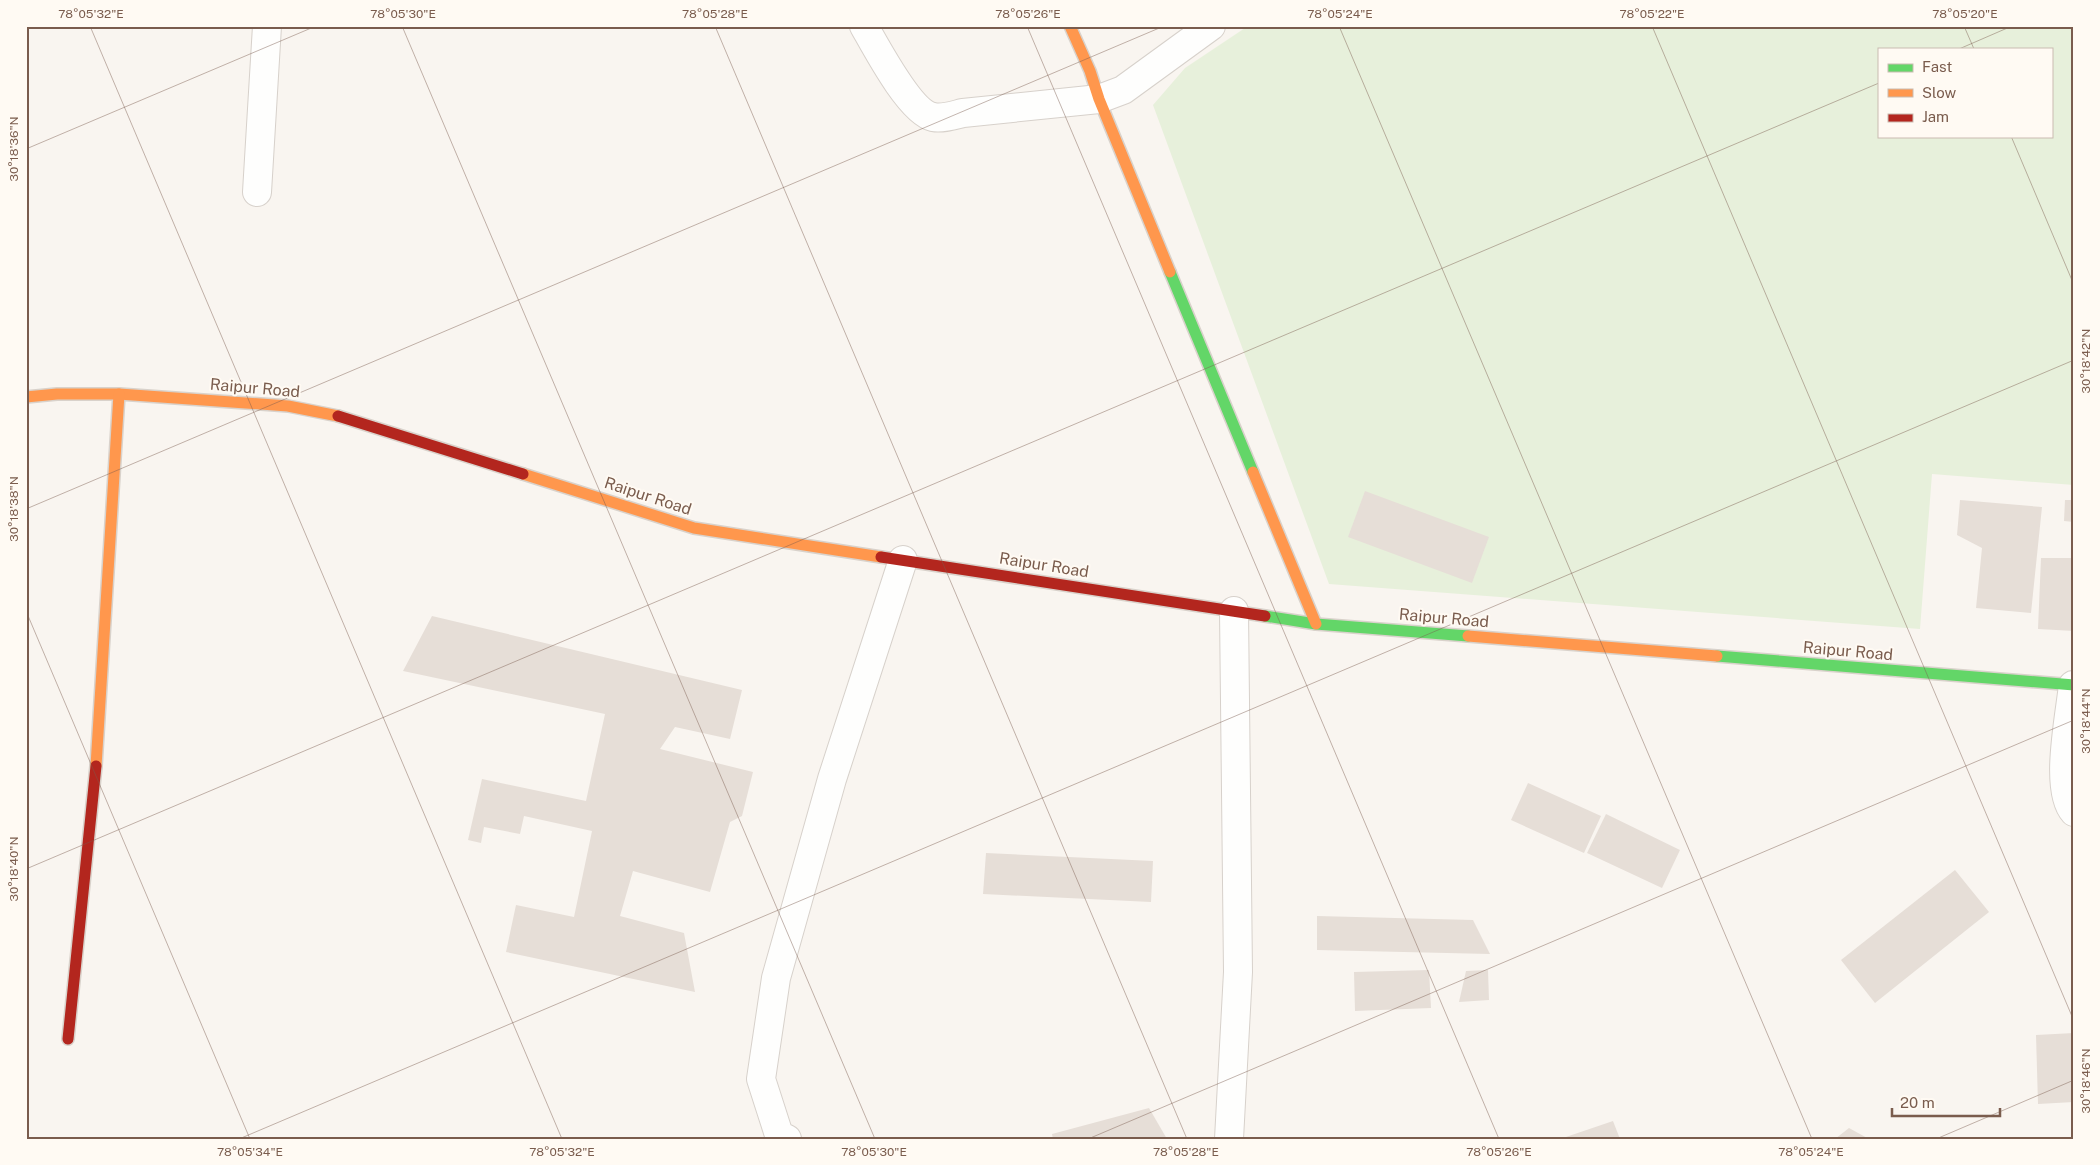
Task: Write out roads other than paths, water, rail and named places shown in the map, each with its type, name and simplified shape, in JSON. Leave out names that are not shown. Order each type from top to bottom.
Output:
[{"type":"main road","points":[[1070,26],[1316,624]]},
{"type":"main road","points":[[68,1039],[98,748],[119,394]]},
{"type":"main road","name":"Raipur Road","points":[[26,396],[119,394],[288,406],[339,416],[694,528],[1316,624],[2073,685]]},
{"type":"street","points":[[257,192],[267,26]]},
{"type":"street","points":[[864,26],[906,95],[920,111],[932,117],[945,117],[963,112],[1099,99],[1123,90],[1211,26]]},
{"type":"street","points":[[788,1139],[779,1135],[761,1079],[776,978],[832,779],[903,560]]},
{"type":"street","points":[[1229,1139],[1238,972],[1234,611]]},
{"type":"street","points":[[2073,685],[2063,777],[2070,808],[2074,812]]}]
